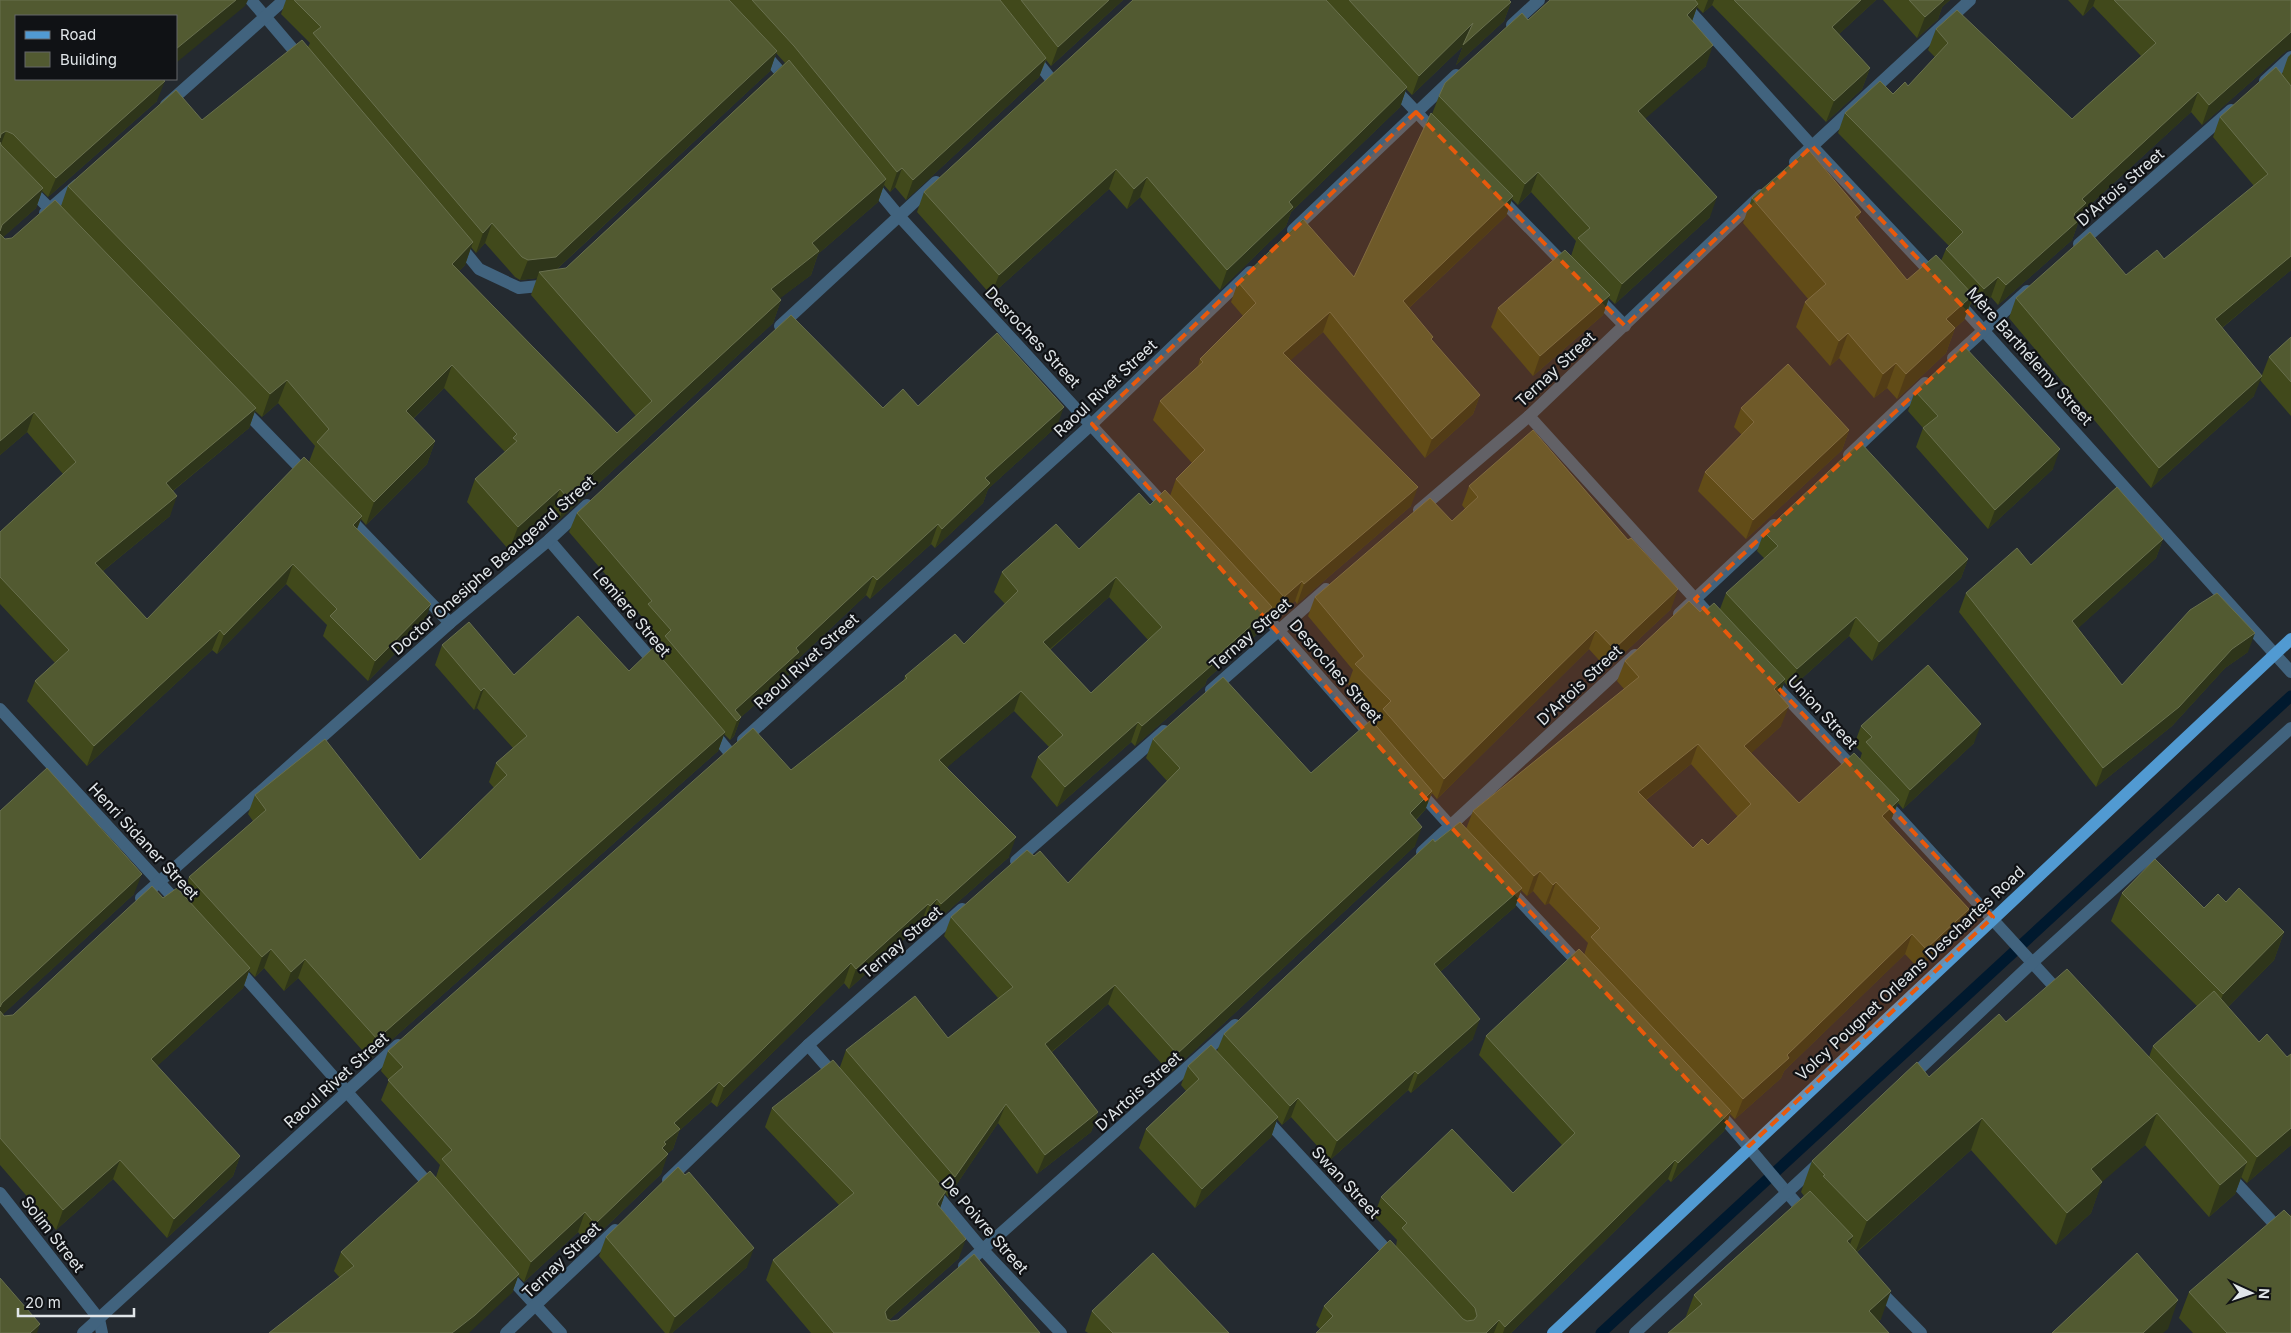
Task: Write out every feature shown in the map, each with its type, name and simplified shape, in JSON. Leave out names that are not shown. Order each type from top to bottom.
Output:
[{"type":"main road","name":"Volcy Pougnet Orleans Deschartes Road","points":[[1553,1333],[1993,917],[2291,639]]},
{"type":"street","points":[[251,0],[310,68]]},
{"type":"street","points":[[154,116],[284,0]]},
{"type":"street","points":[[1503,33],[1539,0]]},
{"type":"street","name":"Mère Barthélemy Street","points":[[1680,0],[1812,146],[1984,329],[2291,672]]},
{"type":"street","points":[[1783,174],[1970,0]]},
{"type":"street","points":[[754,42],[777,74],[799,94]]},
{"type":"street","points":[[1022,42],[1050,78]]},
{"type":"street","points":[[2256,89],[2291,57]]},
{"type":"street","points":[[1282,241],[1466,66]]},
{"type":"street","points":[[2270,76],[2281,89]]},
{"type":"street","points":[[1383,77],[1450,148]]},
{"type":"street","name":"D'Artois Street","points":[[2072,251],[2241,102]]},
{"type":"street","name":"Desroches Street","points":[[862,170],[899,216],[1092,424],[1178,520]]},
{"type":"street","points":[[768,338],[949,170]]},
{"type":"street","points":[[36,221],[87,176]]},
{"type":"street","points":[[19,178],[71,230]]},
{"type":"street","name":"Ternay Street","points":[[1407,520],[1528,416],[1625,326],[1768,188]]},
{"type":"street","points":[[1492,190],[1625,326]]},
{"type":"street","points":[[448,232],[480,269],[519,288],[552,285],[559,278]]},
{"type":"street","name":"Raoul Rivet Street","points":[[704,722],[726,755],[1092,424],[1261,261]]},
{"type":"street","points":[[1839,464],[2035,283]]},
{"type":"street","points":[[229,394],[319,487]]},
{"type":"street","points":[[1528,416],[1722,628]]},
{"type":"street","name":"Doctor Onesiphe Beaugeard Street","points":[[130,908],[450,623],[549,540],[593,499]]},
{"type":"street","points":[[340,509],[450,623]]},
{"type":"street","points":[[1666,626],[1782,518]]},
{"type":"street","name":"Lemiere Street","points":[[549,540],[665,676]]},
{"type":"street","name":"Ternay Street","points":[[1204,696],[1339,578]]},
{"type":"street","name":"Desroches Street","points":[[1245,594],[1279,630],[1384,751]]},
{"type":"street","name":"D'Artois Street","points":[[1414,860],[1644,646]]},
{"type":"street","name":"Union Street","points":[[1763,671],[1864,780]]},
{"type":"street","name":"Henri Sidaner Street","points":[[0,709],[192,918]]},
{"type":"street","points":[[1010,867],[1174,722]]},
{"type":"street","points":[[1902,1085],[2032,963],[2291,728]]},
{"type":"street","points":[[1410,781],[1463,841]]},
{"type":"street","points":[[1878,794],[1993,917],[2072,1006]]},
{"type":"street","points":[[1497,877],[1593,979]]},
{"type":"street","name":"Ternay Street","points":[[657,1190],[808,1044],[972,900]]},
{"type":"street","points":[[231,961],[445,1203]]},
{"type":"street","name":"D'Artois Street","points":[[953,1275],[1208,1057],[1248,1013]]},
{"type":"street","name":"Raoul Rivet Street","points":[[83,1333],[406,1038]]},
{"type":"street","points":[[808,1044],[847,1090]]},
{"type":"street","points":[[1709,1102],[1750,1146],[1787,1194],[1820,1229]]},
{"type":"street","name":"Swan Street","points":[[1251,1103],[1403,1268]]},
{"type":"street","points":[[1635,1333],[1830,1153]]},
{"type":"street","points":[[2218,1163],[2291,1242]]},
{"type":"street","name":"De Poivre Street","points":[[925,1181],[983,1250],[1061,1333]]},
{"type":"street","name":"Solim Street","points":[[0,1193],[100,1319]]},
{"type":"street","name":"Ternay Street","points":[[506,1333],[622,1224]]},
{"type":"street","points":[[496,1262],[535,1307],[561,1333]]},
{"type":"street","points":[[1867,1277],[1921,1333]]},
{"type":"street","points":[[100,1319],[102,1333]]},
{"type":"highlighted area","points":[[1416,112],[1625,326],[1812,146],[1984,329],[1695,599],[1993,917],[1749,1146],[1450,826],[1092,424]]},
{"type":"building","points":[[0,0],[236,0],[178,47],[178,15],[15,15],[15,80],[165,81],[56,178],[13,134],[6,131],[1,134],[0,138]]},
{"type":"building","points":[[294,0],[729,0],[777,51],[556,257],[528,260],[522,257],[492,223],[483,233],[313,33],[321,27]]},
{"type":"building","points":[[752,0],[1000,0],[1046,58],[913,180],[902,168],[897,172],[794,46]]},
{"type":"building","points":[[1021,0],[1109,0],[1058,47]]},
{"type":"building","points":[[1133,0],[1326,0],[1407,87],[1289,202],[1293,207],[1227,270],[1147,177],[1134,189],[1116,169],[999,275],[924,192]]},
{"type":"building","points":[[1349,0],[1509,0],[1511,2],[1463,45],[1473,23],[1419,76]]},
{"type":"building","points":[[1550,0],[1695,0],[1698,4],[1687,15],[1713,45],[1638,111],[1717,197],[1622,284],[1578,238],[1590,228],[1538,172],[1525,184],[1439,96],[1445,83],[1522,13],[1528,20]]},
{"type":"building","points":[[1734,0],[1861,0],[1832,27],[1870,68],[1834,101]]},
{"type":"building","points":[[1909,0],[1944,0],[1925,17]]},
{"type":"building","points":[[2114,0],[2291,0],[2291,32],[2209,105],[2198,92],[2082,199],[2086,203],[2074,214],[2079,220],[2006,285],[1998,277],[1984,289],[1946,249],[1963,232],[1845,113],[1880,81],[1893,94],[1905,82],[1908,86],[1948,43],[1936,29],[1957,10],[2072,119],[2156,43]]},
{"type":"building","points":[[302,40],[473,242],[452,264],[617,433],[652,401],[539,272],[566,268],[789,60],[886,179],[812,243],[819,251],[771,289],[781,300],[567,497],[560,489],[518,527],[475,479],[517,441],[513,438],[517,434],[452,365],[406,411],[435,441],[374,502],[317,442],[329,429],[287,380],[270,394],[68,186],[176,90],[202,120]]},
{"type":"building","points":[[2276,67],[2291,86],[2291,256],[2215,319],[2262,376],[2159,468],[2016,298],[2090,232],[2126,275],[2157,250],[2164,259],[2268,174],[2220,117]]},
{"type":"building","points":[[1431,113],[1513,196],[1403,301],[1433,337],[1431,339],[1480,395],[1432,439],[1330,312],[1283,353],[1418,487],[1304,584],[1302,581],[1284,597],[1176,479],[1205,450],[1160,401],[1203,362],[1200,359],[1256,303],[1238,282],[1303,219],[1354,277]]},
{"type":"building","points":[[0,142],[43,188],[2,225],[0,231]]},
{"type":"building","points":[[1808,149],[1861,212],[1855,217],[1907,280],[1936,255],[1973,295],[1946,319],[1955,328],[1906,374],[1896,363],[1883,374],[1848,333],[1839,341],[1805,302],[1826,284],[1752,198]]},
{"type":"building","points":[[55,200],[256,408],[166,483],[177,496],[95,563],[147,619],[304,457],[362,516],[353,525],[431,604],[375,661],[330,616],[337,609],[293,564],[224,635],[220,630],[94,746],[35,681],[69,650],[0,577],[0,532],[76,462],[34,412],[0,441],[0,234],[5,239],[12,238]]},
{"type":"building","points":[[1565,250],[1610,295],[1540,356],[1498,308]]},
{"type":"building","points":[[791,315],[883,408],[903,389],[918,406],[997,333],[1064,407],[985,478],[990,483],[942,529],[938,524],[877,580],[873,576],[796,648],[799,652],[735,710],[741,717],[737,721],[665,636],[671,630],[648,604],[652,601],[577,513]]},
{"type":"building","points":[[2291,337],[2291,382],[2269,357]]},
{"type":"building","points":[[1964,346],[2060,449],[1995,510],[1923,428],[1938,416],[1915,391]]},
{"type":"building","points":[[1788,364],[1849,430],[1753,520],[1705,472],[1754,422],[1741,408]]},
{"type":"building","points":[[1533,430],[1628,540],[1631,538],[1678,589],[1614,649],[1596,630],[1444,779],[1383,709],[1391,701],[1355,664],[1364,656],[1315,597],[1430,498],[1452,521],[1478,497],[1469,486]]},
{"type":"building","points":[[1860,442],[1968,559],[1879,642],[1856,617],[1797,669],[1726,593],[1778,546],[1764,532]]},
{"type":"building","points":[[2117,487],[2163,539],[2072,621],[2122,685],[2190,610],[2217,593],[2255,633],[2232,649],[2179,707],[2103,768],[1966,593],[2017,548],[2031,565]]},
{"type":"building","points":[[1165,490],[1272,607],[1210,662],[1212,665],[1142,726],[1138,722],[1065,787],[1038,757],[1063,735],[1021,691],[939,760],[1016,837],[941,904],[937,899],[930,906],[928,904],[856,969],[851,963],[724,1087],[719,1082],[674,1123],[680,1129],[664,1142],[666,1144],[662,1148],[668,1154],[595,1224],[585,1212],[531,1262],[442,1159],[452,1150],[388,1080],[403,1067],[388,1051],[753,728],[791,770],[907,678],[905,676],[955,634],[964,644],[1018,591],[1002,572],[1056,524],[1079,549],[1139,493],[1150,505]],"holes":[[[1116,577],[1162,627],[1091,693],[1043,642]]]},
{"type":"building","points":[[1689,601],[1700,612],[1703,609],[1705,611],[1714,603],[1785,679],[1774,689],[1789,706],[1744,746],[1799,803],[1854,753],[1899,800],[1882,816],[1969,909],[1926,949],[1912,934],[1787,1055],[1789,1058],[1743,1099],[1591,937],[1600,928],[1556,882],[1553,885],[1540,871],[1534,876],[1473,811],[1639,677],[1625,661]],"holes":[[[1698,744],[1751,804],[1708,845],[1702,839],[1693,848],[1638,792]]]},
{"type":"building","points":[[578,616],[629,671],[653,648],[725,732],[377,1039],[305,959],[291,972],[271,949],[262,957],[189,877],[266,810],[255,795],[325,739],[420,860],[507,775],[496,763],[527,736],[484,688],[481,691],[442,645],[469,622],[514,675]]},
{"type":"building","points":[[1928,665],[1981,724],[1910,790],[1866,742],[1872,737],[1861,726]]},
{"type":"building","points":[[1223,677],[1311,773],[1371,720],[1432,791],[1410,813],[1422,827],[1177,1054],[1115,985],[1045,1044],[1098,1112],[1045,1155],[1006,1104],[955,1177],[846,1050],[915,996],[948,1038],[1013,987],[951,917],[1027,850],[1034,856],[1040,851],[1068,883],[1180,768],[1153,739]]},
{"type":"building","points":[[47,768],[142,874],[2,1003],[0,1007],[0,811]]},
{"type":"building","points":[[1460,822],[1522,888],[1434,964],[1480,1019],[1418,1074],[1415,1071],[1337,1141],[1298,1098],[1290,1106],[1224,1034],[1433,839],[1435,842]]},
{"type":"building","points":[[2155,859],[2204,908],[2218,894],[2226,902],[2239,888],[2284,932],[2223,994],[2122,893]]},
{"type":"building","points":[[152,886],[163,898],[177,888],[250,968],[151,1059],[240,1156],[174,1219],[120,1160],[63,1210],[0,1138],[0,1011],[4,1016],[13,1015]]},
{"type":"building","points":[[1579,949],[1731,1111],[1678,1163],[1675,1160],[1505,1327],[1499,1320],[1486,1333],[1316,1333],[1333,1316],[1324,1306],[1390,1240],[1463,1319],[1467,1321],[1474,1320],[1477,1316],[1475,1308],[1402,1228],[1407,1223],[1381,1197],[1452,1129],[1513,1193],[1575,1133],[1486,1036]]},
{"type":"building","points":[[2067,969],[2247,1162],[2220,1185],[2157,1113],[2091,1169],[2102,1182],[2067,1213],[1982,1118],[1867,1221],[1823,1176],[1825,1175],[1812,1161],[1917,1062],[1929,1077],[1999,1014],[2006,1022]]},
{"type":"building","points":[[2214,991],[2259,1042],[2267,1034],[2287,1057],[2291,1054],[2291,1128],[2257,1157],[2153,1046]]},
{"type":"building","points":[[1211,1045],[1278,1117],[1202,1189],[1146,1129],[1199,1079],[1188,1066]]},
{"type":"building","points":[[833,1060],[946,1191],[937,1204],[966,1239],[888,1308],[885,1312],[887,1319],[891,1321],[898,1320],[974,1254],[1040,1333],[834,1333],[773,1260],[854,1193],[772,1108]]},
{"type":"building","points":[[678,1167],[685,1175],[689,1172],[754,1248],[675,1317],[606,1237]]},
{"type":"building","points":[[430,1171],[519,1274],[475,1315],[452,1333],[269,1333],[354,1266],[341,1252]]},
{"type":"building","points":[[1810,1191],[1853,1236],[1847,1241],[1891,1291],[1869,1311],[1889,1333],[1668,1333],[1702,1304],[1694,1295]]},
{"type":"building","points":[[2284,1210],[2291,1217],[2291,1333],[2227,1333],[2189,1292]]},
{"type":"building","points":[[1153,1253],[1229,1333],[1113,1333],[1092,1311]]},
{"type":"building","points":[[2137,1253],[2178,1300],[2143,1333],[2052,1333]]},
{"type":"building","points":[[0,1278],[40,1324],[30,1333],[0,1333]]},
{"type":"waterway","points":[[1601,1333],[2291,696]]}]
